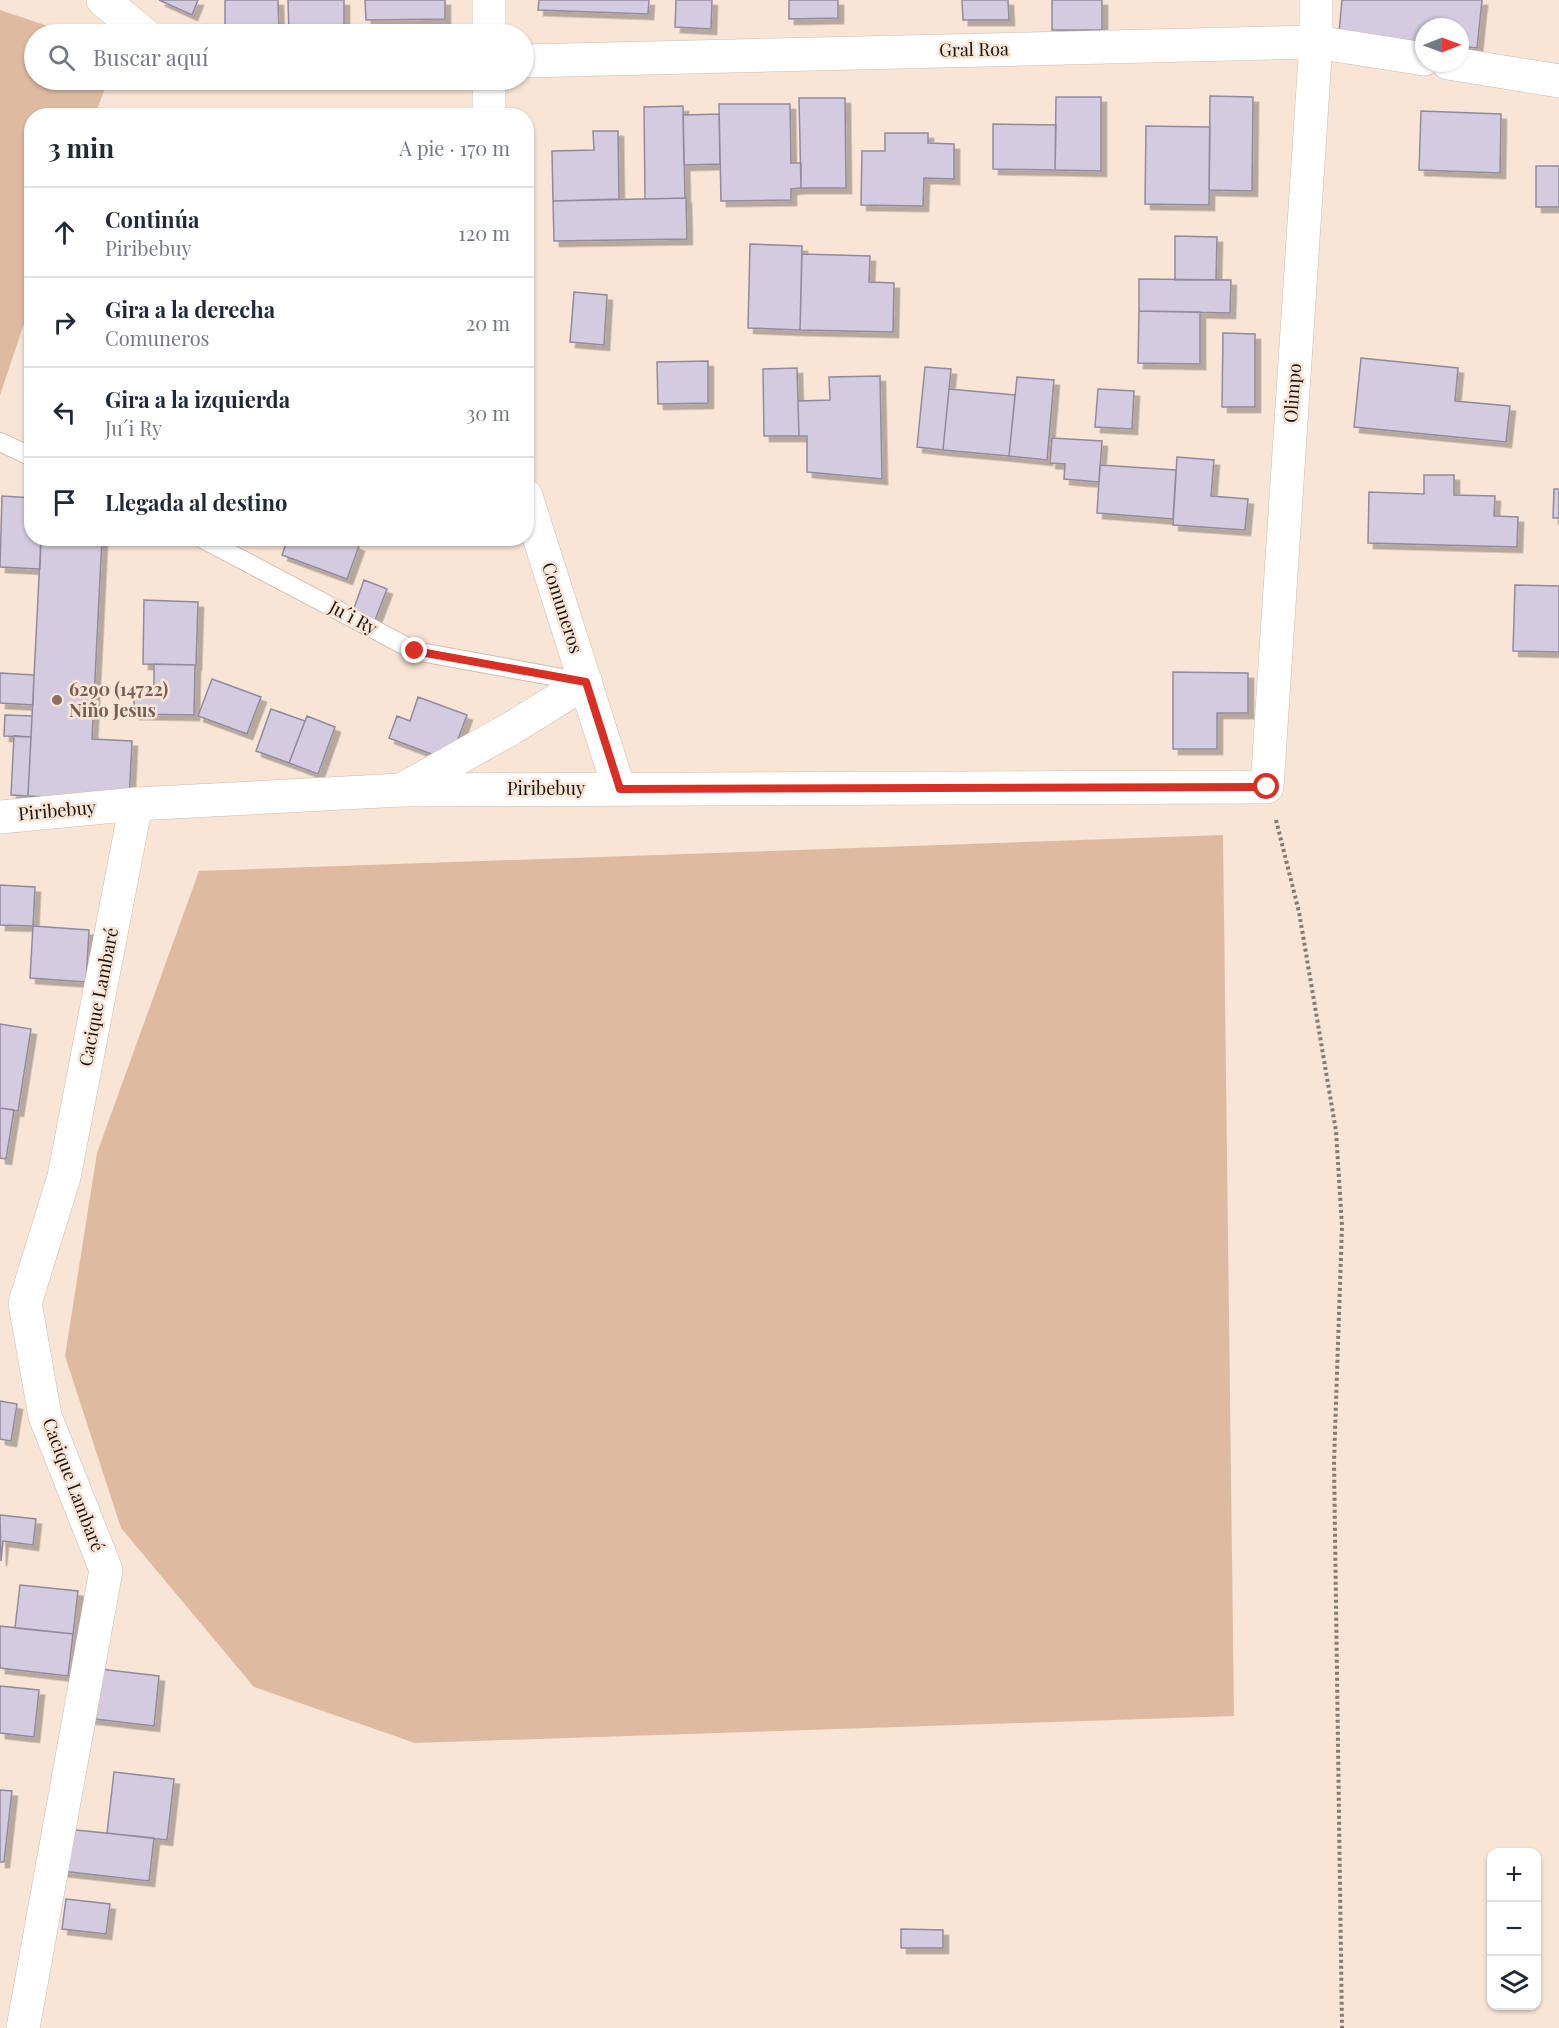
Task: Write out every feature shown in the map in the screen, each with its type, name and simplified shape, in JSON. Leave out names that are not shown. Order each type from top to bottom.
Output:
[{"type":"street","points":[[103,0],[132,24]]},
{"type":"street","points":[[489,0],[489,24]]},
{"type":"street","name":"Olimpo","points":[[1267,787],[1316,42],[1316,0]]},
{"type":"street","name":"Gral Roa","points":[[534,61],[1316,42],[1415,58]]},
{"type":"street","points":[[1469,66],[1559,81]]},
{"type":"street","points":[[489,90],[489,108]]},
{"type":"street","name":"Comuneros","points":[[534,521],[620,789]]},
{"type":"street","name":"Piribebuy","points":[[401,790],[512,728],[586,682]]},
{"type":"street","name":"Piribebuy","points":[[0,817],[136,804],[401,790],[1267,787]]},
{"type":"street","name":"Cacique Lambaré","points":[[23,2028],[106,1570],[45,1416],[25,1303],[64,1177],[136,804]]},
{"type":"lane","points":[[0,442],[24,453]]},
{"type":"lane","name":"Ju´i Ry","points":[[216,546],[415,651],[586,682]]},
{"type":"path","points":[[1267,787],[1299,912],[1336,1131],[1342,1226],[1334,1462],[1342,2028]]},
{"type":"shaded area","points":[[0,10],[42,24],[24,24],[24,90],[104,90],[98,108],[24,108],[24,324],[0,395]]},
{"type":"shaded area","points":[[1223,835],[1234,1716],[415,1743],[254,1687],[121,1528],[65,1356],[97,1153],[199,871]]},
{"type":"building","points":[[159,0],[198,0],[192,15]]},
{"type":"building","points":[[225,0],[278,0],[279,24],[225,24]]},
{"type":"building","points":[[288,0],[344,0],[344,24],[289,24]]},
{"type":"building","points":[[365,0],[445,0],[445,19],[366,20]]},
{"type":"building","points":[[539,0],[649,0],[648,14],[538,10]]},
{"type":"building","points":[[676,0],[712,0],[711,29],[675,27]]},
{"type":"building","points":[[789,0],[838,0],[838,18],[789,19]]},
{"type":"building","points":[[962,0],[1008,0],[1009,20],[963,20]]},
{"type":"building","points":[[1052,0],[1102,0],[1102,30],[1052,30]]},
{"type":"building","points":[[1342,0],[1482,0],[1477,48],[1469,47],[1469,18],[1415,18],[1415,41],[1339,33]]},
{"type":"building","points":[[1210,96],[1253,97],[1252,191],[1209,190]]},
{"type":"building","points":[[1056,97],[1101,97],[1101,171],[1055,170]]},
{"type":"building","points":[[799,98],[845,98],[846,188],[801,188]]},
{"type":"building","points":[[719,104],[790,104],[791,163],[801,163],[801,188],[791,189],[791,200],[721,201]]},
{"type":"building","points":[[683,106],[685,198],[645,199],[644,107]]},
{"type":"building","points":[[1421,111],[1501,114],[1500,173],[1419,170]]},
{"type":"building","points":[[719,114],[720,164],[684,165],[683,115]]},
{"type":"building","points":[[993,124],[1056,125],[1055,170],[993,169]]},
{"type":"building","points":[[1146,126],[1210,127],[1209,205],[1145,204]]},
{"type":"building","points":[[593,131],[618,131],[619,199],[553,201],[552,151],[594,150]]},
{"type":"building","points":[[885,133],[928,133],[928,143],[954,144],[954,179],[924,178],[923,206],[861,205],[862,151],[885,151]]},
{"type":"building","points":[[1536,166],[1559,166],[1559,207],[1536,207]]},
{"type":"building","points":[[686,198],[687,239],[554,241],[553,201]]},
{"type":"building","points":[[1175,236],[1217,237],[1216,280],[1175,280]]},
{"type":"building","points":[[750,244],[802,246],[800,330],[748,328]]},
{"type":"building","points":[[802,254],[870,256],[869,282],[894,283],[893,332],[800,330]]},
{"type":"building","points":[[1139,279],[1231,280],[1230,313],[1139,311]]},
{"type":"building","points":[[574,292],[607,295],[604,345],[570,342]]},
{"type":"building","points":[[1139,311],[1200,312],[1200,364],[1138,363]]},
{"type":"building","points":[[1223,333],[1255,334],[1255,407],[1222,407]]},
{"type":"building","points":[[1361,358],[1458,368],[1455,401],[1510,406],[1506,442],[1354,427]]},
{"type":"building","points":[[708,361],[708,403],[658,404],[657,362]]},
{"type":"building","points":[[925,367],[951,369],[943,450],[917,447]]},
{"type":"building","points":[[797,368],[799,436],[764,436],[763,369]]},
{"type":"building","points":[[880,376],[882,479],[807,472],[807,436],[799,436],[798,401],[830,400],[829,377]]},
{"type":"building","points":[[1017,377],[1054,380],[1047,460],[1009,456]]},
{"type":"building","points":[[949,389],[1015,395],[1009,456],[943,450]]},
{"type":"building","points":[[1098,389],[1134,391],[1132,429],[1095,427]]},
{"type":"building","points":[[1052,438],[1102,441],[1099,482],[1064,479],[1065,464],[1050,463]]},
{"type":"building","points":[[1177,457],[1214,460],[1211,496],[1248,499],[1245,530],[1173,525]]},
{"type":"building","points":[[1100,465],[1176,470],[1173,519],[1097,513]]},
{"type":"building","points":[[1424,475],[1454,475],[1454,495],[1495,496],[1494,516],[1518,517],[1517,547],[1368,543],[1369,492],[1424,494]]},
{"type":"building","points":[[1554,489],[1559,489],[1559,518],[1553,518]]},
{"type":"building","points":[[2,496],[24,497],[24,546],[41,546],[40,569],[0,567]]},
{"type":"building","points":[[41,546],[102,546],[92,739],[132,741],[129,802],[28,796]]},
{"type":"building","points":[[285,546],[359,546],[347,579],[282,555]]},
{"type":"building","points":[[364,580],[387,589],[375,620],[353,611]]},
{"type":"building","points":[[1515,585],[1559,586],[1559,652],[1513,651]]},
{"type":"building","points":[[144,600],[198,602],[196,665],[143,664]]},
{"type":"building","points":[[154,664],[195,665],[194,715],[134,714],[134,688],[154,689]]},
{"type":"building","points":[[1173,672],[1248,673],[1248,713],[1217,713],[1217,749],[1173,749]]},
{"type":"building","points":[[0,673],[34,675],[33,705],[0,703]]},
{"type":"building","points":[[212,679],[261,697],[247,734],[198,716]]},
{"type":"building","points":[[418,697],[467,715],[450,761],[389,738],[397,716],[410,721]]},
{"type":"building","points":[[271,709],[305,721],[289,763],[256,751]]},
{"type":"building","points":[[5,715],[32,716],[31,737],[4,736]]},
{"type":"building","points":[[307,716],[335,727],[318,774],[289,763]]},
{"type":"building","points":[[14,736],[31,737],[28,796],[11,795]]},
{"type":"building","points":[[0,885],[35,887],[33,926],[0,925]]},
{"type":"building","points":[[33,926],[89,930],[86,982],[30,978]]},
{"type":"building","points":[[0,1024],[31,1029],[18,1111],[0,1108]]},
{"type":"building","points":[[0,1108],[14,1110],[6,1159],[0,1158]]},
{"type":"building","points":[[0,1401],[17,1404],[11,1441],[0,1439]]},
{"type":"building","points":[[0,1515],[36,1519],[33,1545],[3,1541],[1,1561]]},
{"type":"building","points":[[20,1585],[78,1591],[73,1634],[15,1628]]},
{"type":"building","points":[[0,1626],[73,1634],[68,1676],[0,1668]]},
{"type":"building","points":[[91,1668],[159,1676],[154,1726],[86,1718]]},
{"type":"building","points":[[0,1686],[39,1690],[34,1737],[0,1733]]},
{"type":"building","points":[[114,1772],[174,1779],[167,1840],[107,1833]]},
{"type":"building","points":[[0,1790],[12,1791],[4,1862],[0,1862]]},
{"type":"building","points":[[66,1829],[154,1838],[149,1881],[61,1871]]},
{"type":"building","points":[[66,1899],[110,1904],[106,1934],[62,1929]]},
{"type":"building","points":[[901,1929],[943,1930],[943,1948],[901,1948]]},
{"type":"place","name":"6290 (14722) Niño Jesus","points":[[57,700]]},
{"type":"route","points":[[415,651],[586,682],[620,789],[1267,787]]}]
